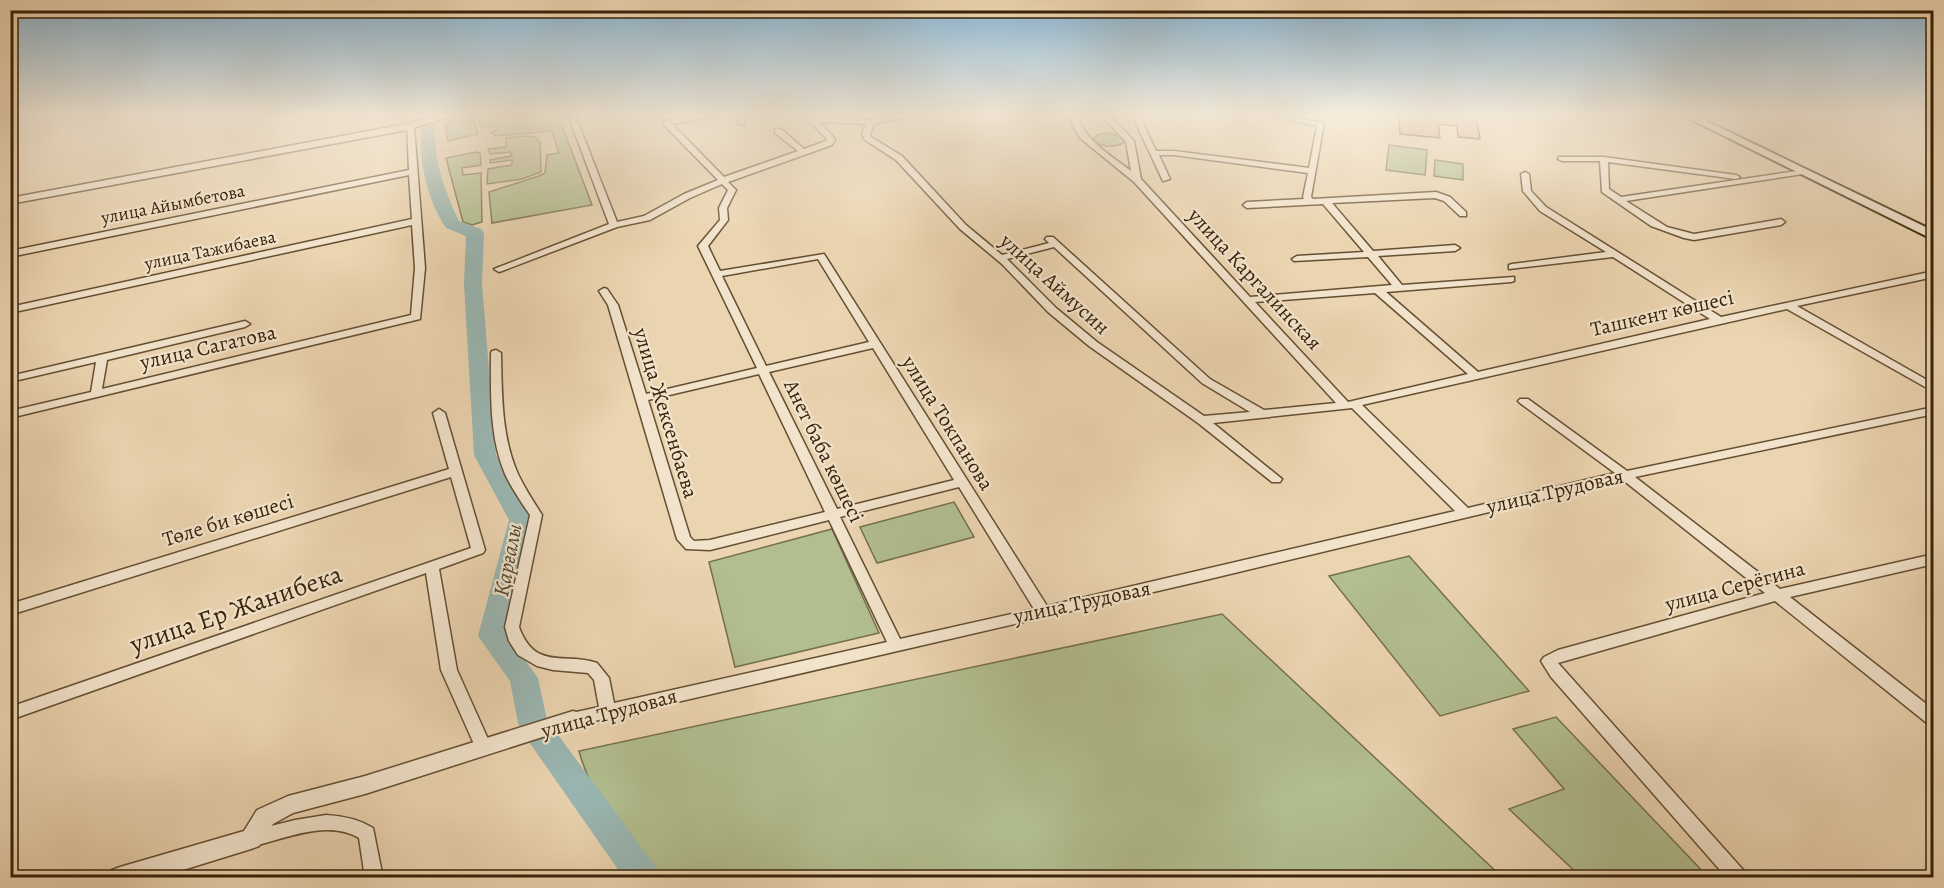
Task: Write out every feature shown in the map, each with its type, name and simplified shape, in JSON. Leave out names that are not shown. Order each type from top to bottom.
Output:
[{"type":"main road","points":[[1771,156],[1934,236]]},
{"type":"street","points":[[10,201],[247,156]]},
{"type":"street","points":[[413,156],[412,172],[417,221]]},
{"type":"street","points":[[587,156],[614,225]]},
{"type":"street","points":[[700,156],[722,181]]},
{"type":"street","points":[[500,270],[614,225],[647,219],[687,196],[791,156]]},
{"type":"street","name":"улица Аймусин","points":[[897,156],[963,227],[1000,258],[1052,310],[1093,344],[1202,420],[1276,479]]},
{"type":"street","name":"улица Каргалинская","points":[[1108,156],[1137,180],[1246,300],[1349,404],[1464,512]]},
{"type":"street","points":[[1133,156],[1137,180]]},
{"type":"street","points":[[1156,156],[1166,180]]},
{"type":"street","points":[[1200,156],[1312,171]]},
{"type":"street","points":[[1311,202],[1307,197],[1315,156]]},
{"type":"street","points":[[1562,159],[1604,159],[1752,179]]},
{"type":"street","points":[[1604,159],[1605,190],[1671,232],[1694,237],[1781,222]]},
{"type":"street","name":"улица Айымбетова","points":[[10,254],[412,172]]},
{"type":"street","points":[[1619,200],[1803,172]]},
{"type":"street","points":[[1525,174],[1527,191],[1543,209],[1719,320]]},
{"type":"street","name":"Анет баба көшесі","points":[[722,181],[732,190],[723,208],[724,220],[703,246],[896,645]]},
{"type":"street","points":[[1247,205],[1436,195],[1447,199],[1464,214]]},
{"type":"street","points":[[1326,202],[1399,287]]},
{"type":"street","name":"улица Тажибаева","points":[[10,310],[417,221]]},
{"type":"street","name":"улица Сагатова","points":[[10,415],[416,317],[420,268],[417,221]]},
{"type":"street","points":[[1000,258],[1053,242],[1206,381],[1264,415]]},
{"type":"street","points":[[1297,259],[1455,248]]},
{"type":"street","points":[[1512,267],[1616,254]]},
{"type":"street","name":"улица Токпанова","points":[[717,274],[820,256],[1042,610]]},
{"type":"street","name":"Ташкент көшесі","points":[[1202,420],[1349,404],[1934,274]]},
{"type":"street","points":[[1246,300],[1511,279]]},
{"type":"street","points":[[1377,290],[1476,376]]},
{"type":"street","name":"улица Жексенбаева","points":[[604,291],[613,305],[684,539],[691,546],[702,547],[833,516]]},
{"type":"street","points":[[1788,305],[1934,389]]},
{"type":"street","points":[[10,379],[245,324]]},
{"type":"street","points":[[642,398],[875,344]]},
{"type":"street","points":[[496,353],[496,410],[505,456],[513,477],[536,515],[512,627],[515,640],[524,654],[537,661],[592,667],[601,678],[608,711]]},
{"type":"street","points":[[96,393],[102,357]]},
{"type":"street","points":[[1524,401],[1625,475],[1934,719]]},
{"type":"street","name":"улица Трудовая","points":[[251,840],[265,817],[288,805],[365,785],[573,719],[1212,573],[1625,475],[1934,410]]},
{"type":"street","points":[[439,413],[457,471]]},
{"type":"street","name":"улица Ер Жанибека","points":[[10,714],[478,550],[457,471]]},
{"type":"street","name":"Төле би көшесі","points":[[10,610],[457,471]]},
{"type":"street","points":[[833,516],[961,482]]},
{"type":"street","name":"улица Серёгина","points":[[1738,878],[1556,673],[1549,661],[1558,656],[1778,595],[1934,559]]},
{"type":"street","points":[[432,566],[449,670],[484,748]]},
{"type":"street","points":[[120,878],[251,840],[313,825],[341,822],[367,834],[374,878]]},
{"type":"green space","points":[[480,156],[481,165],[462,168],[463,175],[481,173],[482,222],[472,225],[463,222],[446,158]]},
{"type":"green space","points":[[510,156],[540,156],[541,172],[522,179],[487,184],[488,169],[512,165],[512,160],[490,163],[490,160]]},
{"type":"green space","points":[[547,156],[574,156],[592,205],[492,223],[489,192],[545,173]]},
{"type":"green space","points":[[1388,156],[1426,156],[1425,175],[1386,170]]},
{"type":"green space","points":[[1435,160],[1463,164],[1463,180],[1434,176]]},
{"type":"green space","points":[[954,502],[974,537],[877,563],[860,527]]},
{"type":"green space","points":[[832,529],[879,633],[735,667],[709,562]]},
{"type":"green space","points":[[1409,556],[1529,691],[1440,716],[1329,576]]},
{"type":"green space","points":[[1222,614],[1502,877],[660,877],[612,818],[593,786],[579,751]]},
{"type":"green space","points":[[1556,717],[1708,877],[1581,877],[1509,809],[1564,789],[1513,729]]},
{"type":"waterway","name":"Қарғалы","points":[[429,156],[441,198],[452,224],[475,233],[473,284],[485,455],[521,520],[492,636],[524,678],[533,723],[559,763],[644,878]]}]
